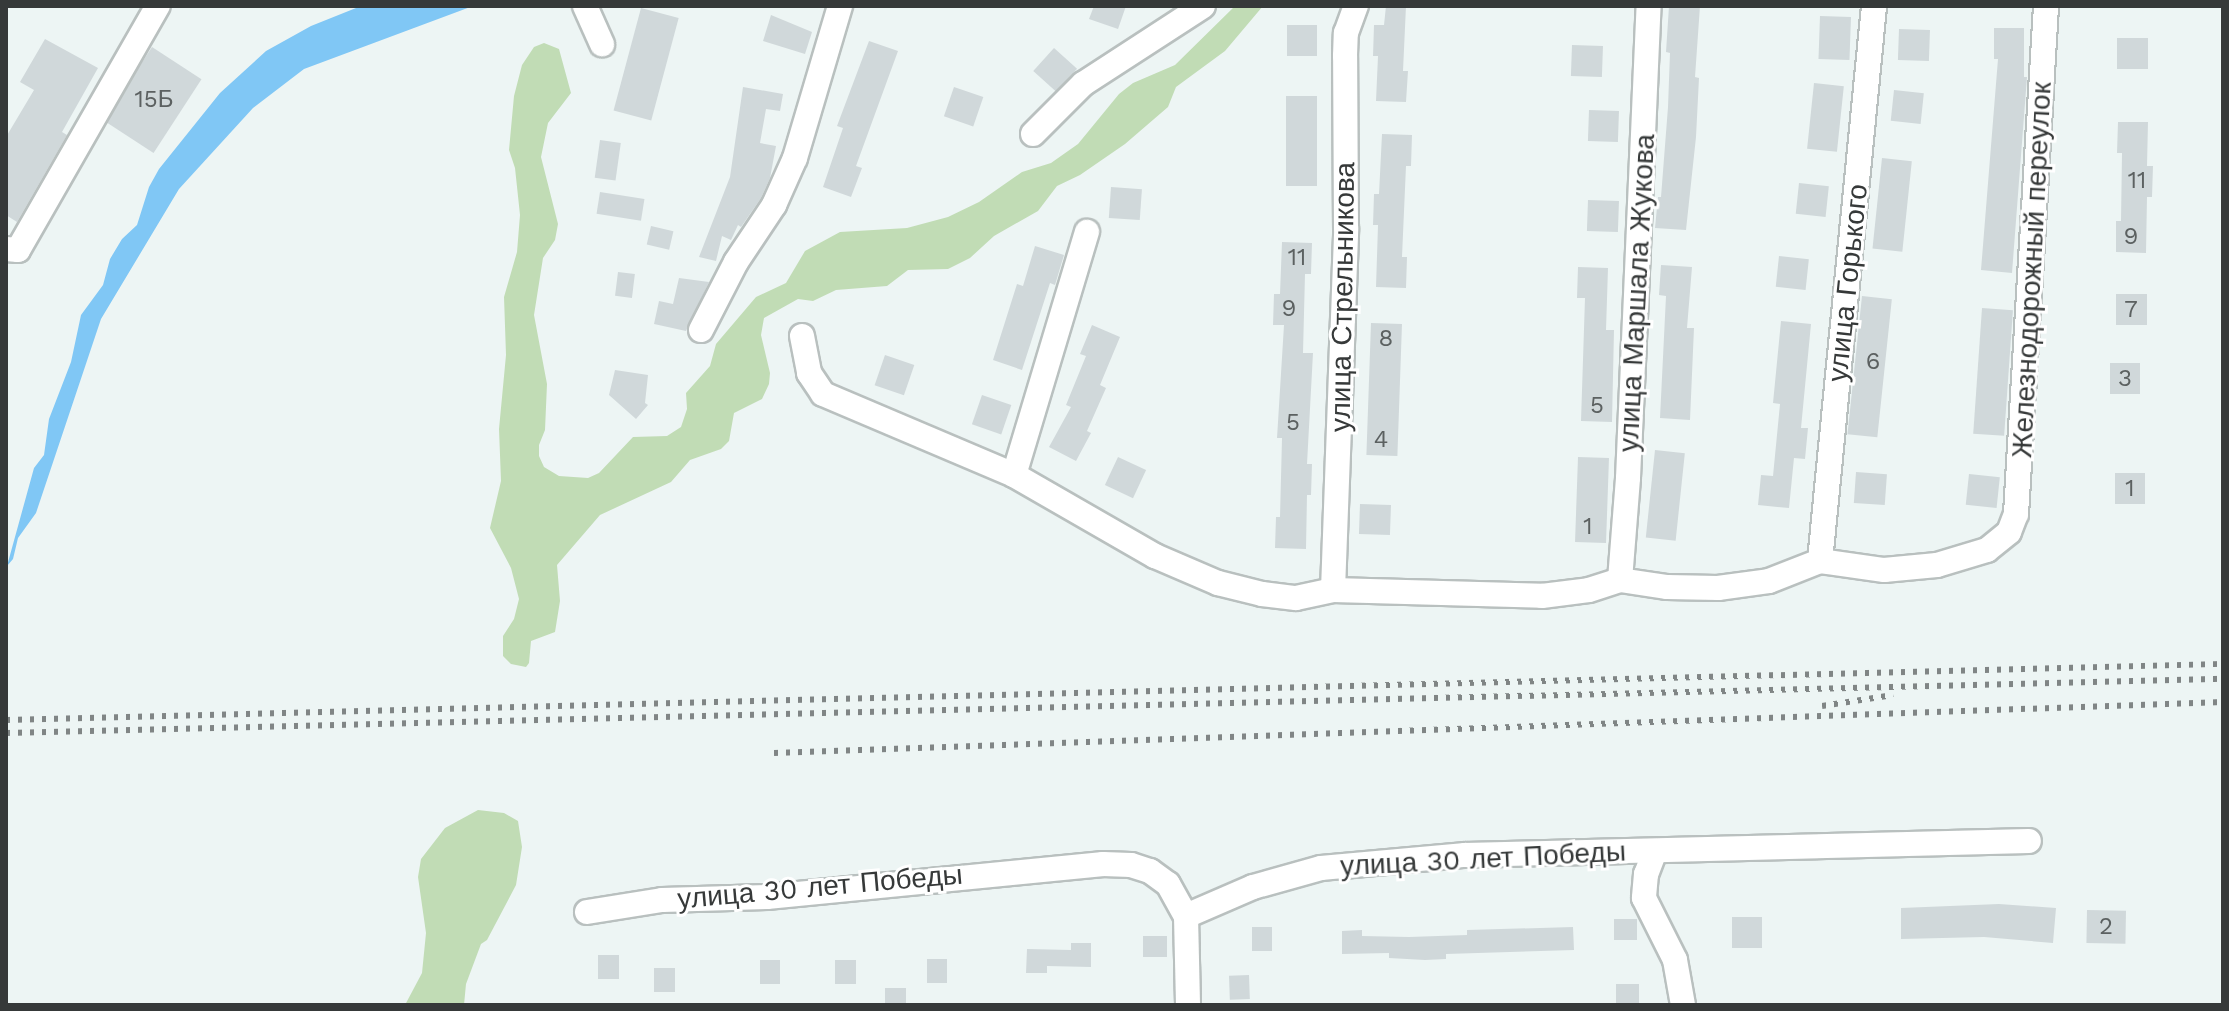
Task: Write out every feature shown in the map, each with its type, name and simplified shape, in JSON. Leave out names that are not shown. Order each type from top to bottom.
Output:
[{"type":"street","points":[[12,250],[158,6]]},
{"type":"street","points":[[585,6],[602,44]]},
{"type":"street","points":[[701,330],[736,262],[774,205],[795,158],[840,6]]},
{"type":"street","points":[[1033,134],[1083,84],[1203,6]]},
{"type":"street","name":"улица Стрельникова","points":[[1333,590],[1346,228],[1345,56],[1346,33],[1356,6]]},
{"type":"street","name":"улица Маршала Жукова","points":[[1620,580],[1649,6]]},
{"type":"street","name":"улица Горького","points":[[1820,561],[1874,6]]},
{"type":"street","name":"Железнодорожный переулок","points":[[1820,561],[1884,570],[1937,565],[1987,550],[2009,532],[2020,486],[2046,6]]},
{"type":"street","points":[[1014,475],[1087,232]]},
{"type":"street","points":[[802,336],[809,373],[823,394],[1014,475],[1155,556],[1218,583],[1262,594],[1296,598],[1333,590],[1542,596],[1589,590],[1620,580],[1667,587],[1718,588],[1769,581],[1820,561]]},
{"type":"street","name":"улица 30 лет Победы","points":[[587,912],[662,900],[767,897],[1103,864],[1131,865],[1150,871],[1168,884],[1186,916],[1253,887],[1321,868],[1465,855],[2029,841]]},
{"type":"street","points":[[1655,851],[1646,874],[1644,898],[1675,960],[1683,1005]]},
{"type":"street","points":[[1186,916],[1188,1005]]},
{"type":"green space","points":[[1235,6],[1263,6],[1225,51],[1176,87],[1168,107],[1125,144],[1080,175],[1057,186],[1038,211],[994,236],[970,258],[948,269],[908,270],[887,286],[836,290],[813,301],[798,299],[764,318],[761,335],[770,373],[762,399],[734,413],[729,441],[721,449],[690,460],[671,482],[600,515],[557,565],[560,601],[555,632],[531,641],[526,667],[511,664],[503,656],[503,636],[514,619],[519,599],[511,568],[490,528],[501,481],[499,429],[506,355],[504,297],[517,252],[520,215],[515,168],[509,150],[514,96],[522,65],[534,47],[544,43],[559,49],[571,93],[548,123],[541,157],[558,224],[555,240],[543,258],[534,315],[547,384],[545,430],[539,445],[539,456],[544,467],[559,476],[588,478],[599,473],[633,437],[667,436],[681,427],[687,409],[686,393],[710,366],[716,344],[756,297],[786,283],[805,251],[840,232],[907,228],[948,217],[979,202],[1022,172],[1051,163],[1078,144],[1119,94],[1133,83],[1175,65]]},
{"type":"green space","points":[[478,810],[504,813],[518,821],[522,847],[516,885],[487,940],[481,944],[466,984],[464,1005],[405,1005],[422,973],[426,933],[418,877],[421,859],[445,828]]},
{"type":"water","points":[[361,6],[473,6],[304,69],[253,108],[179,189],[101,319],[36,513],[18,538],[13,559],[7,566],[34,468],[44,455],[49,419],[71,362],[81,315],[103,285],[110,259],[122,239],[137,225],[149,187],[159,169],[220,93],[266,51],[311,26]]},
{"type":"building","points":[[1094,6],[1126,6],[1118,29],[1089,19]]},
{"type":"building","points":[[1386,6],[1406,6],[1403,71],[1408,71],[1406,102],[1376,101],[1378,56],[1373,56],[1374,25],[1384,25]]},
{"type":"building","points":[[1669,6],[1700,6],[1695,77],[1699,78],[1696,137],[1686,230],[1655,228],[1658,197],[1661,197],[1668,107],[1670,53],[1666,52]]},
{"type":"building","points":[[641,8],[679,18],[651,120],[614,110]]},
{"type":"building","points":[[771,15],[812,32],[805,54],[763,41]]},
{"type":"building","points":[[1820,16],[1851,17],[1849,60],[1818,59]]},
{"type":"building","points":[[1287,25],[1317,25],[1317,56],[1287,56]]},
{"type":"building","points":[[1994,28],[2024,28],[2024,77],[2027,77],[2012,273],[1981,270],[1998,59],[1994,59]]},
{"type":"building","points":[[1899,29],[1930,30],[1929,61],[1898,60]]},
{"type":"building","points":[[2117,38],[2148,38],[2148,69],[2117,69]]},
{"type":"building","points":[[45,39],[98,68],[62,132],[67,135],[17,222],[6,215],[6,137],[34,90],[20,82]]},
{"type":"building","points":[[869,41],[898,51],[856,166],[862,168],[851,197],[823,187],[843,128],[837,126]]},
{"type":"building","points":[[1572,45],[1603,46],[1602,77],[1571,76]]},
{"type":"building","points":[[152,47],[201,79],[154,153],[104,121]]},
{"type":"building","points":[[1054,48],[1077,69],[1056,92],[1033,71]]},
{"type":"building","points":[[1814,83],[1844,86],[1837,152],[1807,149]]},
{"type":"building","points":[[743,87],[783,94],[780,111],[766,109],[760,143],[776,146],[770,178],[761,198],[741,227],[738,225],[731,240],[722,236],[716,261],[699,257],[730,177]]},
{"type":"building","points":[[954,87],[983,97],[973,126],[944,116]]},
{"type":"building","points":[[1894,90],[1924,93],[1921,124],[1891,121]]},
{"type":"building","points":[[1286,96],[1317,96],[1317,186],[1286,186]]},
{"type":"building","points":[[1589,110],[1619,111],[1618,142],[1588,141]]},
{"type":"building","points":[[2118,122],[2148,122],[2147,166],[2153,166],[2152,197],[2147,197],[2146,253],[2116,252],[2116,221],[2121,221],[2122,153],[2117,153]]},
{"type":"building","points":[[1382,134],[1412,135],[1411,166],[1406,166],[1402,257],[1407,257],[1406,288],[1376,287],[1378,225],[1373,225],[1374,194],[1379,194]]},
{"type":"building","points":[[600,140],[621,143],[616,181],[595,178]]},
{"type":"building","points":[[1882,158],[1912,161],[1902,252],[1872,249]]},
{"type":"building","points":[[1799,183],[1829,186],[1826,217],[1796,214]]},
{"type":"building","points":[[1111,187],[1142,189],[1140,220],[1109,218]]},
{"type":"building","points":[[600,192],[644,199],[641,221],[597,214]]},
{"type":"building","points":[[1588,200],[1619,201],[1618,232],[1587,231]]},
{"type":"building","points":[[651,226],[673,231],[669,250],[647,245]]},
{"type":"building","points":[[1282,242],[1312,243],[1311,274],[1305,274],[1303,353],[1313,353],[1307,464],[1312,464],[1311,495],[1307,495],[1306,549],[1275,548],[1276,517],[1280,517],[1282,438],[1277,438],[1284,325],[1273,325],[1274,294],[1280,294]]},
{"type":"building","points":[[1035,246],[1064,255],[1055,285],[1050,283],[1022,370],[993,360],[1017,284],[1023,286]]},
{"type":"building","points":[[1779,256],[1809,259],[1806,290],[1776,287]]},
{"type":"building","points":[[1661,265],[1692,267],[1687,328],[1694,328],[1690,420],[1660,418],[1666,296],[1659,295]]},
{"type":"building","points":[[1578,267],[1608,268],[1606,330],[1614,330],[1612,422],[1581,421],[1585,298],[1577,298]]},
{"type":"building","points":[[618,272],[635,274],[632,298],[615,296]]},
{"type":"building","points":[[679,278],[709,282],[686,331],[654,324],[659,301],[673,304]]},
{"type":"building","points":[[2116,294],[2147,294],[2147,325],[2116,325]]},
{"type":"building","points":[[1862,296],[1892,299],[1877,437],[1847,434]]},
{"type":"building","points":[[1982,308],[2013,310],[2004,436],[1973,434]]},
{"type":"building","points":[[1781,321],[1811,324],[1801,428],[1808,428],[1805,459],[1794,458],[1789,508],[1758,505],[1761,475],[1773,476],[1780,404],[1773,403]]},
{"type":"building","points":[[1371,323],[1402,324],[1397,456],[1366,455]]},
{"type":"building","points":[[1092,325],[1120,337],[1100,385],[1106,388],[1087,431],[1091,433],[1076,461],[1049,447],[1071,407],[1066,405],[1086,356],[1080,354]]},
{"type":"building","points":[[885,355],[914,365],[904,395],[875,385]]},
{"type":"building","points":[[2110,363],[2140,363],[2140,394],[2110,394]]},
{"type":"building","points":[[615,370],[648,375],[645,403],[648,405],[636,419],[609,395]]},
{"type":"building","points":[[982,395],[1011,405],[1001,434],[972,424]]},
{"type":"building","points":[[1655,450],[1685,453],[1676,541],[1646,538]]},
{"type":"building","points":[[1118,457],[1146,470],[1133,498],[1105,485]]},
{"type":"building","points":[[1578,457],[1609,458],[1606,543],[1575,542]]},
{"type":"building","points":[[1856,472],[1887,474],[1885,505],[1854,503]]},
{"type":"building","points":[[2115,473],[2145,473],[2145,504],[2115,504]]},
{"type":"building","points":[[1969,474],[2000,477],[1997,508],[1966,505]]},
{"type":"building","points":[[1360,504],[1391,505],[1390,535],[1359,534]]},
{"type":"building","points":[[1999,904],[2056,908],[2053,943],[1984,937],[1901,939],[1901,908]]},
{"type":"building","points":[[2087,910],[2126,911],[2125,944],[2086,943]]},
{"type":"building","points":[[1732,917],[1762,917],[1762,948],[1732,948]]},
{"type":"building","points":[[1614,919],[1637,919],[1637,940],[1614,940]]},
{"type":"building","points":[[1252,927],[1272,927],[1272,951],[1252,951]]},
{"type":"building","points":[[1573,927],[1574,950],[1446,954],[1446,959],[1425,960],[1389,958],[1389,953],[1342,954],[1342,931],[1362,930],[1362,936],[1409,937],[1467,935],[1467,930]]},
{"type":"building","points":[[1143,936],[1167,936],[1167,957],[1143,957]]},
{"type":"building","points":[[1071,943],[1091,943],[1091,967],[1047,966],[1047,973],[1026,973],[1027,949],[1071,950]]},
{"type":"building","points":[[598,955],[619,955],[619,979],[598,979]]},
{"type":"building","points":[[927,959],[947,959],[947,983],[927,983]]},
{"type":"building","points":[[760,960],[780,960],[780,984],[760,984]]},
{"type":"building","points":[[835,960],[856,960],[856,984],[835,984]]},
{"type":"building","points":[[654,968],[675,968],[675,992],[654,992]]},
{"type":"building","points":[[1249,975],[1250,999],[1230,1000],[1229,976]]},
{"type":"building","points":[[1616,984],[1639,984],[1639,1004],[1616,1004]]},
{"type":"building","points":[[885,988],[906,988],[906,1005],[885,1005]]},
{"type":"railway","points":[[6,720],[2223,664]]},
{"type":"railway","points":[[6,733],[2223,679]]},
{"type":"railway","points":[[1822,706],[1893,695]]},
{"type":"railway","points":[[774,753],[2223,702]]}]
